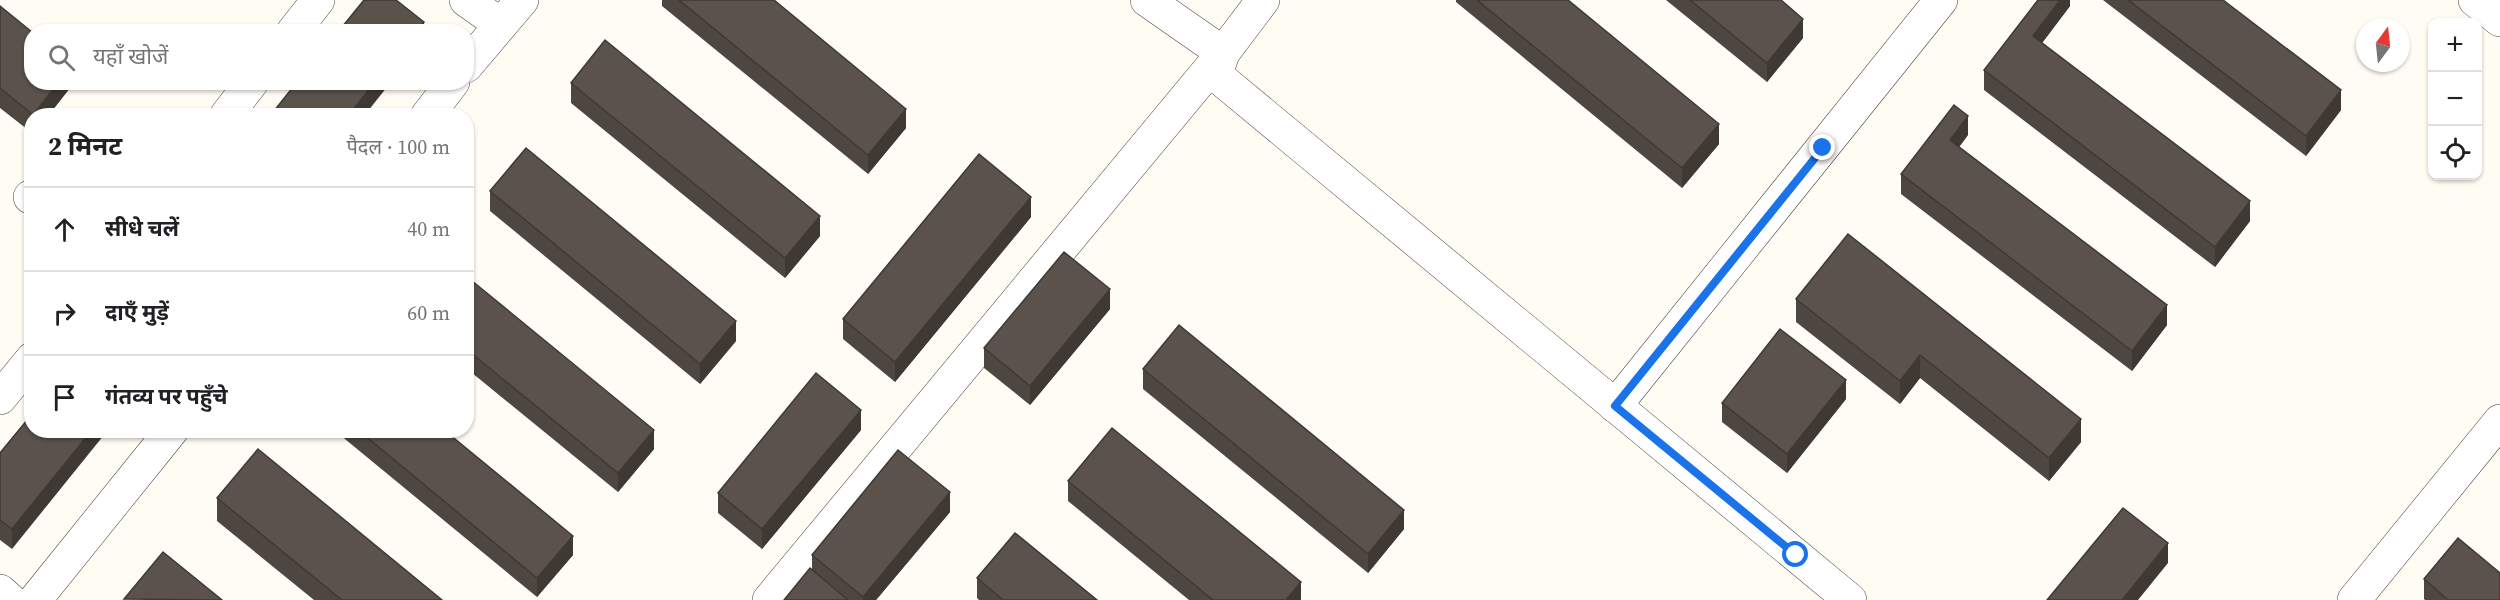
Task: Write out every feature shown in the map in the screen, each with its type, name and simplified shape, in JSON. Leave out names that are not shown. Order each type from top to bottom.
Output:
[{"type":"street","points":[[299,24],[318,0]]},
{"type":"street","points":[[466,0],[500,24]]},
{"type":"street","points":[[474,56],[522,0]]},
{"type":"street","points":[[1147,0],[1223,53]]},
{"type":"street","points":[[769,600],[1223,53],[1263,0]]},
{"type":"street","points":[[1615,406],[1941,0]]},
{"type":"street","points":[[2475,0],[2500,20]]},
{"type":"street","points":[[1223,53],[1216,75],[1850,600]]},
{"type":"street","points":[[232,108],[246,90]]},
{"type":"street","points":[[433,108],[447,90]]},
{"type":"street","points":[[0,398],[24,369]]},
{"type":"street","points":[[2354,600],[2500,421]]},
{"type":"street","points":[[35,600],[166,438]]},
{"type":"street","points":[[0,591],[10,600]]},
{"type":"building","points":[[364,0],[396,0],[424,22],[422,24],[344,24]]},
{"type":"building","points":[[679,0],[774,0],[906,109],[868,155]]},
{"type":"building","points":[[1477,0],[1568,0],[1719,124],[1682,168]]},
{"type":"building","points":[[1690,0],[1781,0],[1803,19],[1767,63]]},
{"type":"building","points":[[2038,0],[2060,0],[2033,36],[2250,201],[2215,247],[1984,70]]},
{"type":"building","points":[[2128,0],[2223,0],[2341,90],[2306,136]]},
{"type":"building","points":[[0,6],[24,26],[24,90],[53,90],[39,108],[24,108],[0,88]]},
{"type":"building","points":[[605,40],[820,216],[785,258],[571,83]]},
{"type":"building","points":[[291,90],[369,90],[354,108],[276,108]]},
{"type":"building","points":[[1954,105],[1968,116],[1950,140],[2167,305],[2132,351],[1901,174]]},
{"type":"building","points":[[526,148],[736,321],[700,364],[490,191]]},
{"type":"building","points":[[979,154],[1031,197],[895,362],[843,319]]},
{"type":"building","points":[[1848,234],[2081,419],[2049,458],[1920,355],[1900,381],[1796,299]]},
{"type":"building","points":[[1064,252],[1110,289],[1030,386],[984,348]]},
{"type":"building","points":[[474,283],[654,430],[618,473],[474,356]]},
{"type":"building","points":[[1179,325],[1404,510],[1368,554],[1143,369]]},
{"type":"building","points":[[1780,329],[1846,380],[1787,454],[1722,403]]},
{"type":"building","points":[[816,373],[861,410],[762,529],[718,493]]},
{"type":"building","points":[[24,424],[24,438],[86,438],[12,529],[0,520],[0,453]]},
{"type":"building","points":[[1112,428],[1301,582],[1286,600],[1213,600],[1068,481]]},
{"type":"building","points":[[368,438],[454,438],[573,536],[537,578]]},
{"type":"building","points":[[258,449],[442,600],[342,600],[217,498]]},
{"type":"building","points":[[898,450],[950,492],[863,597],[812,555]]},
{"type":"building","points":[[2123,508],[2168,543],[2122,600],[2047,600]]},
{"type":"building","points":[[1015,533],[1097,600],[1003,600],[977,578]]},
{"type":"building","points":[[2458,538],[2500,573],[2500,600],[2448,600],[2424,579]]},
{"type":"building","points":[[163,552],[222,600],[124,599]]},
{"type":"building","points":[[810,568],[848,600],[784,600]]},
{"type":"route","points":[[1796,555],[1615,406],[1823,148]]}]
